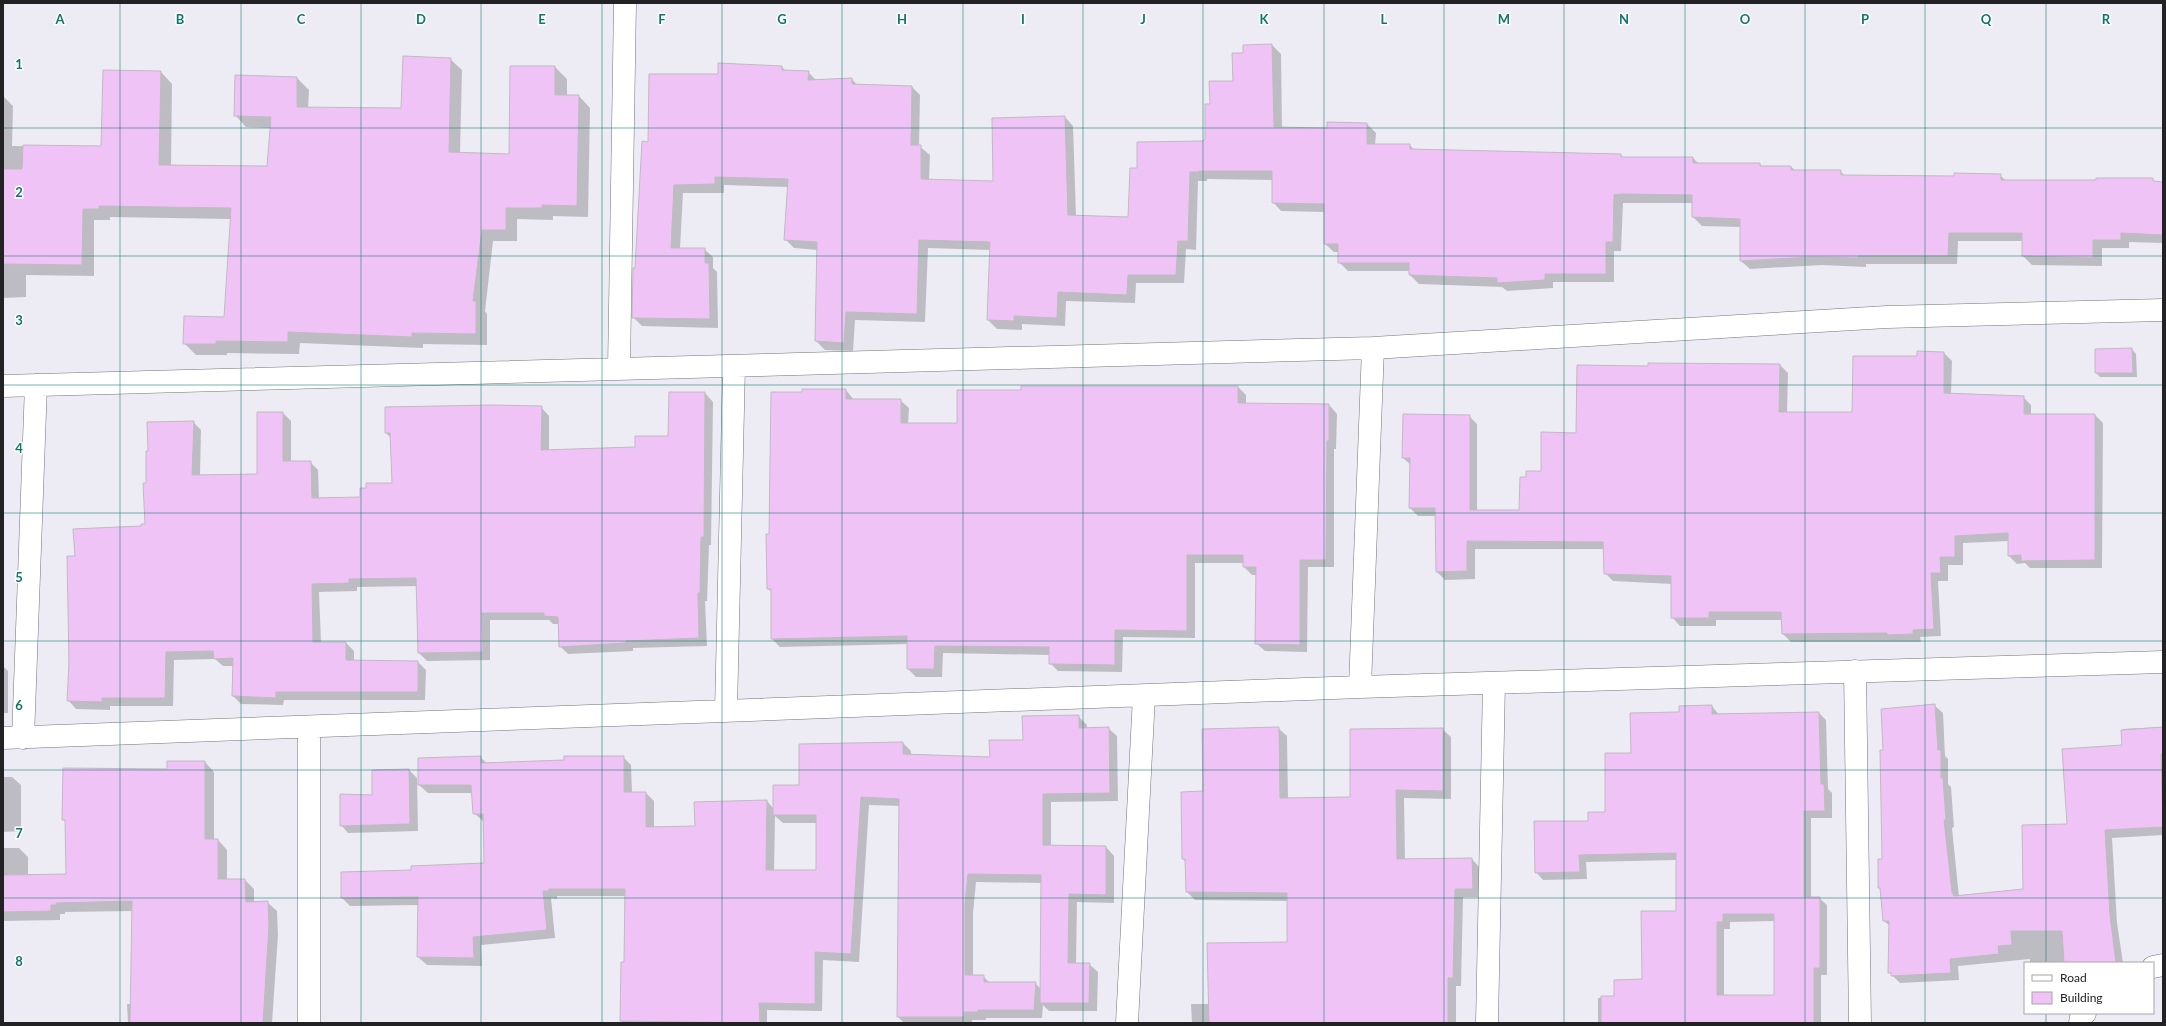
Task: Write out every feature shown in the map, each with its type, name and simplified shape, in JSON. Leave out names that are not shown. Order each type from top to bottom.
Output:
[{"type":"street","points":[[619,368],[625,3]]},
{"type":"street","points":[[3,386],[1373,348],[1887,317],[2163,310]]},
{"type":"street","points":[[1360,688],[1373,348]]},
{"type":"street","points":[[726,711],[734,366]]},
{"type":"street","points":[[36,385],[13,738],[1494,683],[2163,662]]},
{"type":"street","points":[[1855,672],[1860,1023]]},
{"type":"street","points":[[1487,1023],[1494,683]]},
{"type":"street","points":[[1127,1023],[1144,696]]},
{"type":"street","points":[[309,727],[310,1023]]},
{"type":"street","points":[[2080,1023],[2084,1014]]},
{"type":"building","points":[[1272,44],[1274,127],[1327,128],[1327,122],[1367,123],[1367,144],[1410,144],[1410,149],[1621,154],[1621,157],[1693,157],[1693,163],[1760,163],[1760,166],[1791,166],[1791,170],[1841,170],[1841,175],[1954,176],[1954,173],[2001,174],[2001,180],[2096,180],[2096,178],[2153,178],[2153,181],[2163,182],[2163,235],[2121,233],[2121,240],[2093,240],[2093,258],[2022,256],[2022,233],[1949,233],[1948,256],[1858,256],[1858,258],[1812,257],[1740,261],[1740,219],[1692,217],[1692,195],[1621,194],[1614,195],[1613,242],[1606,242],[1606,274],[1545,274],[1545,280],[1497,283],[1497,278],[1409,275],[1409,263],[1338,263],[1338,244],[1324,244],[1324,204],[1272,203],[1272,171],[1199,171],[1190,172],[1188,241],[1178,241],[1176,275],[1128,275],[1127,295],[1058,292],[1057,318],[1014,316],[1014,321],[987,320],[990,242],[919,240],[917,314],[846,312],[844,343],[815,341],[817,242],[784,240],[788,179],[715,177],[715,184],[674,185],[671,248],[705,248],[705,263],[709,263],[710,319],[632,318],[633,268],[635,268],[642,141],[648,142],[649,74],[718,74],[718,63],[782,66],[782,70],[809,71],[808,80],[852,78],[852,84],[912,86],[911,145],[921,145],[921,179],[993,181],[992,118],[1065,116],[1068,215],[1128,217],[1130,168],[1137,168],[1137,142],[1203,141],[1205,139],[1205,104],[1210,104],[1209,81],[1233,81],[1232,53],[1243,53],[1243,45]]},
{"type":"building","points":[[403,56],[451,58],[449,152],[509,154],[510,66],[555,66],[555,95],[579,95],[577,206],[542,205],[542,208],[506,208],[506,230],[482,230],[473,301],[476,301],[476,334],[412,333],[412,337],[288,332],[288,342],[216,341],[216,344],[183,344],[184,316],[224,317],[231,208],[99,206],[99,209],[83,209],[82,265],[3,264],[3,169],[22,169],[23,145],[101,146],[103,70],[161,71],[159,165],[267,166],[271,117],[234,116],[235,75],[297,77],[297,107],[401,108]]},
{"type":"building","points":[[2132,348],[2133,373],[2095,373],[2095,349]]},
{"type":"building","points":[[1917,351],[1944,352],[1944,393],[2024,396],[2024,414],[2095,414],[2095,560],[2021,561],[2021,555],[2008,556],[2008,533],[1955,536],[1955,557],[1940,557],[1941,573],[1931,573],[1934,629],[1913,630],[1913,634],[1887,635],[1887,633],[1782,634],[1781,612],[1709,612],[1709,618],[1671,618],[1671,576],[1604,574],[1603,542],[1467,541],[1467,571],[1436,572],[1435,508],[1409,508],[1410,458],[1402,458],[1403,414],[1470,415],[1470,510],[1519,510],[1520,477],[1526,477],[1526,471],[1541,471],[1541,432],[1576,433],[1577,365],[1648,366],[1648,363],[1780,364],[1779,412],[1852,412],[1853,356],[1917,356]]},
{"type":"building","points":[[1021,386],[1238,386],[1238,403],[1329,404],[1329,441],[1327,441],[1326,560],[1300,560],[1300,645],[1255,644],[1256,567],[1243,567],[1243,555],[1187,555],[1187,631],[1115,630],[1115,665],[1049,664],[1049,647],[935,646],[934,669],[907,669],[907,636],[771,639],[771,589],[767,589],[766,534],[769,534],[771,392],[802,392],[802,389],[846,389],[846,399],[901,399],[901,423],[957,423],[957,390],[1021,390]]},
{"type":"building","points":[[669,392],[705,392],[704,537],[701,537],[700,593],[698,593],[699,638],[626,641],[626,643],[559,647],[558,617],[544,616],[544,613],[482,613],[483,652],[418,653],[416,578],[349,579],[349,583],[312,584],[313,642],[346,642],[346,660],[418,661],[418,692],[276,692],[276,698],[232,696],[233,658],[214,659],[213,651],[166,652],[165,698],[102,698],[102,702],[67,701],[69,663],[67,556],[75,556],[73,529],[141,526],[141,524],[145,524],[143,483],[146,483],[146,451],[148,451],[147,422],[194,421],[192,475],[257,474],[257,412],[283,412],[283,461],[311,461],[312,498],[360,497],[360,488],[366,488],[366,483],[392,483],[390,433],[385,433],[385,407],[492,405],[542,406],[541,450],[635,447],[635,436],[668,436]]},
{"type":"building","points":[[1935,704],[1938,750],[1941,750],[1941,778],[1943,778],[1946,820],[1944,820],[1952,892],[1954,896],[2023,889],[2022,825],[2067,824],[2062,749],[2122,745],[2121,730],[2163,727],[2163,754],[2161,754],[2163,827],[2105,830],[2110,915],[2116,962],[2064,962],[2062,931],[2011,931],[2012,945],[1998,946],[1999,954],[1950,959],[1951,973],[1891,976],[1891,973],[1888,973],[1889,921],[1883,921],[1880,888],[1878,888],[1878,859],[1882,859],[1880,750],[1883,750],[1881,709]]},
{"type":"building","points":[[1712,705],[1712,714],[1819,712],[1821,784],[1824,784],[1825,811],[1804,811],[1804,897],[1820,897],[1820,968],[1814,968],[1814,1023],[1601,1023],[1601,996],[1614,996],[1614,980],[1642,979],[1641,911],[1676,911],[1676,853],[1579,855],[1580,872],[1535,873],[1534,821],[1588,821],[1588,812],[1605,812],[1605,753],[1631,753],[1630,713],[1679,712],[1679,706]],"holes":[[[1723,914],[1774,914],[1774,995],[1717,995],[1717,922],[1723,922]]]},
{"type":"building","points":[[1079,715],[1079,728],[1109,727],[1110,793],[1043,794],[1043,845],[1106,846],[1106,895],[1069,894],[1068,963],[1090,963],[1089,1003],[1040,1003],[1041,875],[968,874],[965,904],[965,975],[984,975],[984,982],[1036,982],[1034,1010],[978,1010],[978,1012],[964,1012],[964,1017],[897,1017],[899,799],[861,797],[851,954],[815,952],[815,1004],[759,1003],[760,1023],[620,1021],[621,962],[624,962],[625,889],[549,889],[549,891],[543,891],[547,930],[473,937],[474,958],[417,957],[418,897],[341,898],[341,872],[411,870],[411,866],[484,863],[483,814],[473,814],[471,785],[418,785],[418,758],[481,756],[481,763],[564,760],[564,756],[624,756],[624,792],[646,792],[646,827],[695,826],[694,802],[767,800],[766,870],[816,870],[816,815],[773,815],[773,785],[799,785],[799,744],[903,742],[903,754],[990,757],[989,740],[1023,740],[1022,716]]},
{"type":"building","points":[[1279,727],[1280,798],[1350,797],[1350,729],[1443,728],[1443,791],[1396,790],[1397,859],[1472,858],[1473,889],[1455,889],[1453,978],[1448,978],[1448,1023],[1209,1023],[1207,943],[1287,942],[1287,893],[1186,892],[1185,859],[1182,859],[1181,792],[1203,791],[1202,729]]},
{"type":"building","points":[[167,761],[205,761],[205,839],[218,839],[218,879],[245,879],[246,902],[268,901],[269,925],[263,1023],[130,1023],[132,901],[56,903],[56,905],[51,905],[51,911],[3,912],[3,875],[66,874],[65,820],[62,820],[63,768],[167,769]]},
{"type":"building","points":[[409,769],[410,824],[340,826],[340,794],[372,795],[372,770]]}]
